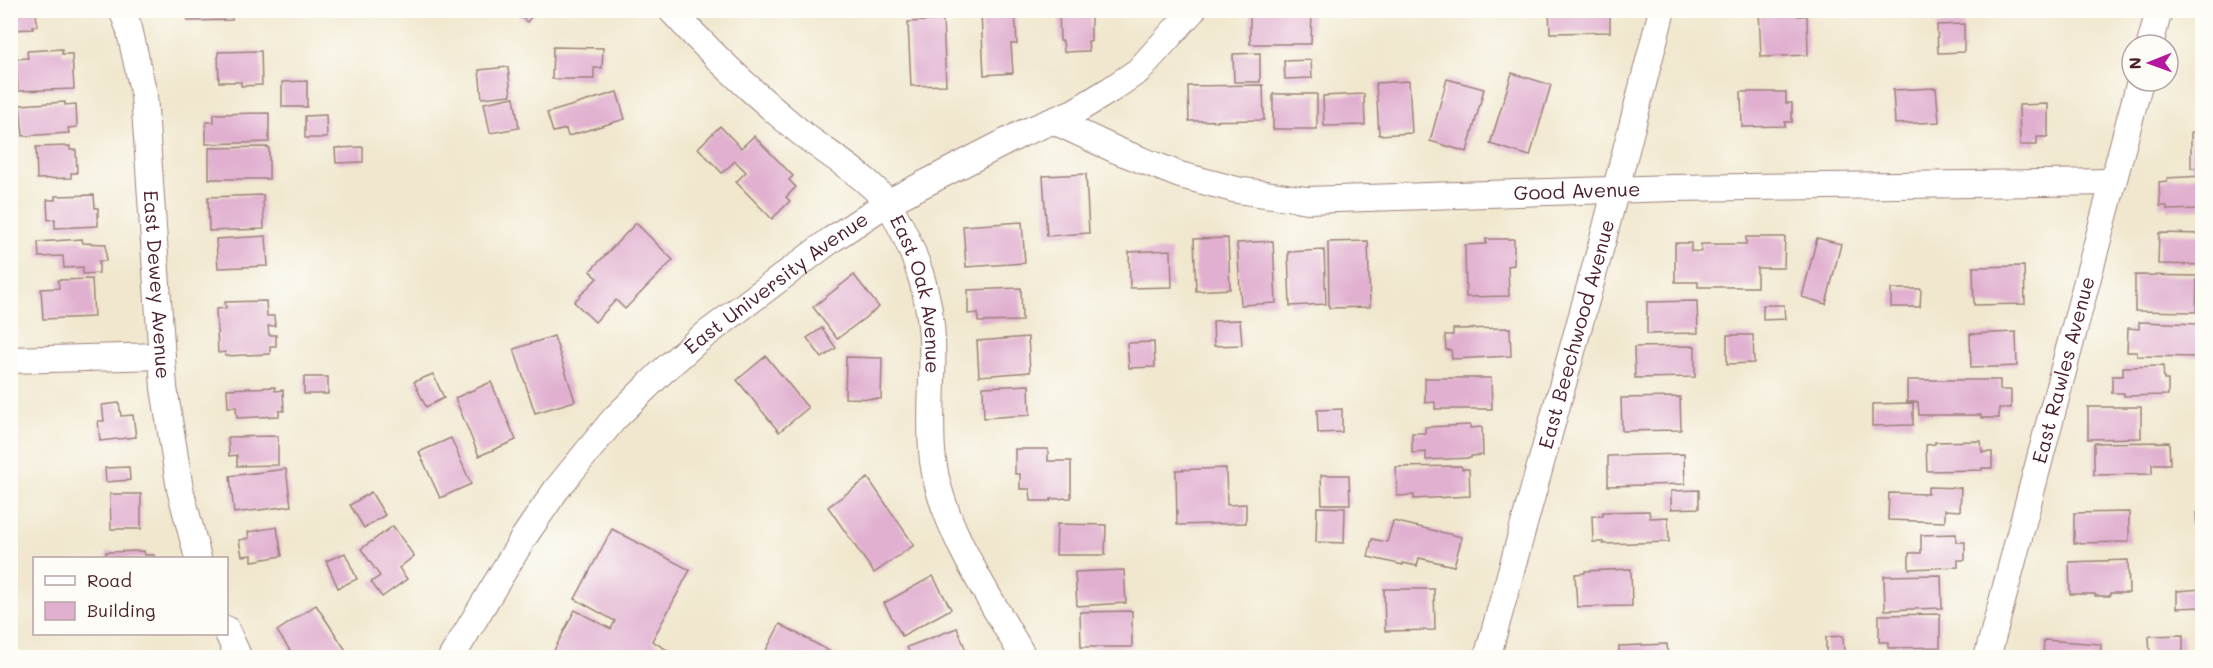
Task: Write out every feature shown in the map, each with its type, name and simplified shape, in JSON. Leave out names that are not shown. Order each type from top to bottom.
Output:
[{"type":"street","name":"East Dewey Avenue","points":[[122,10],[129,28],[144,95],[168,422],[180,489],[198,557]]},
{"type":"street","name":"East Oak Avenue","points":[[671,10],[730,70],[779,115],[869,184],[887,203],[907,238],[924,292],[932,337],[931,438],[940,493],[955,535],[1024,657]]},
{"type":"street","name":"East University Avenue","points":[[451,657],[556,490],[614,419],[697,341],[831,240],[887,203],[1023,133],[1083,107],[1137,71],[1193,10]]},
{"type":"street","name":"East Beechwood Avenue","points":[[1488,657],[1662,10]]},
{"type":"street","points":[[2153,33],[2159,10]]},
{"type":"street","name":"East Rawles Avenue","points":[[1987,657],[2137,93]]},
{"type":"street","name":"Good Avenue","points":[[1054,121],[1116,150],[1180,175],[1237,190],[1284,198],[1344,200],[1615,190],[2113,182]]},
{"type":"street","points":[[10,360],[162,356]]},
{"type":"street","points":[[228,633],[239,657]]},
{"type":"building","points":[[10,10],[36,10],[37,26],[32,26],[33,29],[10,30]]},
{"type":"building","points":[[179,10],[232,10],[232,20],[188,21],[188,15],[179,15]]},
{"type":"building","points":[[512,10],[537,10],[527,22]]},
{"type":"building","points":[[1059,10],[1091,10],[1089,51],[1064,52],[1063,41],[1060,41]]},
{"type":"building","points":[[1250,10],[1312,10],[1311,44],[1250,44]]},
{"type":"building","points":[[1549,10],[1610,10],[1610,32],[1550,33]]},
{"type":"building","points":[[1759,10],[1798,10],[1798,16],[1807,16],[1808,55],[1761,57]]},
{"type":"building","points":[[1015,11],[1017,44],[1011,44],[1013,73],[984,75],[981,13]]},
{"type":"building","points":[[943,20],[946,85],[911,86],[908,22]]},
{"type":"building","points":[[1964,24],[1964,52],[1938,53],[1937,25]]},
{"type":"building","points":[[553,47],[603,48],[602,68],[594,68],[594,79],[552,79]]},
{"type":"building","points":[[62,49],[62,54],[72,54],[74,89],[18,91],[16,59],[28,58],[27,51]]},
{"type":"building","points":[[261,51],[262,85],[241,86],[241,82],[219,82],[218,52]]},
{"type":"building","points":[[1260,53],[1260,82],[1234,82],[1233,54]]},
{"type":"building","points":[[1311,60],[1312,78],[1285,79],[1284,61]]},
{"type":"building","points":[[508,67],[511,95],[482,98],[479,70]]},
{"type":"building","points":[[1512,73],[1551,85],[1530,156],[1490,144]]},
{"type":"building","points":[[1447,79],[1484,89],[1467,152],[1430,141]]},
{"type":"building","points":[[307,81],[307,107],[282,107],[282,82]]},
{"type":"building","points":[[1409,81],[1412,133],[1379,135],[1376,83]]},
{"type":"building","points":[[1263,85],[1264,120],[1189,121],[1188,86]]},
{"type":"building","points":[[1936,88],[1939,122],[1895,124],[1893,90]]},
{"type":"building","points":[[617,92],[625,119],[568,136],[566,129],[553,132],[547,113]]},
{"type":"building","points":[[1741,92],[1786,92],[1786,103],[1792,103],[1792,122],[1785,122],[1785,126],[1742,127]]},
{"type":"building","points":[[1273,94],[1317,94],[1317,129],[1273,129]]},
{"type":"building","points":[[1364,94],[1365,125],[1324,126],[1323,96]]},
{"type":"building","points":[[514,97],[519,128],[490,133],[484,103]]},
{"type":"building","points":[[65,102],[65,105],[76,104],[77,127],[68,128],[69,133],[23,136],[20,105]]},
{"type":"building","points":[[2048,104],[2048,137],[2037,137],[2037,145],[2020,145],[2019,105]]},
{"type":"building","points":[[269,113],[269,142],[206,144],[206,122],[214,122],[214,114]]},
{"type":"building","points":[[326,115],[327,138],[305,138],[305,116]]},
{"type":"building","points":[[720,126],[741,148],[754,136],[793,176],[789,180],[796,187],[786,197],[790,201],[772,219],[736,182],[746,172],[735,161],[722,173],[698,148]]},
{"type":"building","points":[[2191,132],[2202,132],[2202,168],[2191,168]]},
{"type":"building","points":[[70,146],[70,150],[76,150],[77,173],[71,173],[71,178],[37,179],[36,147]]},
{"type":"building","points":[[269,147],[269,179],[209,179],[209,148]]},
{"type":"building","points":[[363,147],[363,162],[336,163],[335,148]]},
{"type":"building","points":[[1086,174],[1089,233],[1047,236],[1043,176]]},
{"type":"building","points":[[2202,176],[2202,209],[2167,210],[2167,206],[2160,206],[2159,182],[2167,181],[2167,178]]},
{"type":"building","points":[[94,195],[95,208],[98,208],[98,226],[55,228],[55,219],[48,220],[47,200],[55,200],[55,196]]},
{"type":"building","points":[[263,195],[264,229],[209,231],[208,197]]},
{"type":"building","points":[[1022,222],[1025,263],[966,267],[963,226]]},
{"type":"building","points":[[636,223],[673,260],[625,309],[616,300],[595,322],[574,302],[597,278],[590,271]]},
{"type":"building","points":[[2159,233],[2202,234],[2202,265],[2158,264]]},
{"type":"building","points":[[266,236],[268,266],[218,268],[216,239]]},
{"type":"building","points":[[1746,237],[1785,237],[1784,268],[1757,268],[1757,287],[1698,287],[1698,282],[1675,282],[1675,243],[1691,243],[1691,251],[1701,252],[1701,244],[1746,244]]},
{"type":"building","points":[[1228,238],[1230,289],[1196,291],[1194,239]]},
{"type":"building","points":[[1817,238],[1841,244],[1826,304],[1802,297]]},
{"type":"building","points":[[82,239],[83,243],[106,244],[106,261],[99,261],[99,273],[83,274],[83,267],[64,268],[63,256],[39,257],[38,242]]},
{"type":"building","points":[[1486,239],[1514,239],[1514,265],[1508,266],[1509,296],[1466,297],[1465,245],[1486,244]]},
{"type":"building","points":[[1273,241],[1276,303],[1241,305],[1237,243]]},
{"type":"building","points":[[1368,241],[1370,307],[1329,308],[1328,242]]},
{"type":"building","points":[[1171,250],[1172,287],[1130,288],[1129,252]]},
{"type":"building","points":[[1324,250],[1326,304],[1290,306],[1288,252]]},
{"type":"building","points":[[2024,266],[2025,304],[1974,305],[1973,267]]},
{"type":"building","points":[[854,275],[879,307],[837,339],[813,307]]},
{"type":"building","points":[[2135,275],[2197,276],[2196,312],[2135,311]]},
{"type":"building","points":[[92,279],[94,317],[43,319],[41,289],[59,288],[58,280]]},
{"type":"building","points":[[1021,288],[1022,321],[978,322],[978,313],[968,314],[968,290]]},
{"type":"building","points":[[1891,289],[1921,289],[1920,307],[1891,307]]},
{"type":"building","points":[[266,301],[267,316],[274,316],[275,326],[268,326],[269,335],[276,335],[276,346],[270,346],[270,354],[225,356],[225,352],[218,353],[216,309],[226,308],[225,302]]},
{"type":"building","points":[[1697,301],[1698,333],[1647,334],[1647,302]]},
{"type":"building","points":[[1763,305],[1784,305],[1785,319],[1763,320]]},
{"type":"building","points":[[1240,320],[1242,345],[1214,346],[1213,321]]},
{"type":"building","points":[[2139,322],[2202,324],[2202,357],[2137,356],[2137,352],[2127,352],[2128,328],[2139,329]]},
{"type":"building","points":[[822,328],[836,348],[822,358],[807,338]]},
{"type":"building","points":[[1510,328],[1511,356],[1452,359],[1451,350],[1446,350],[1445,335],[1453,335],[1453,329]]},
{"type":"building","points":[[2016,332],[2017,366],[1971,368],[1970,334]]},
{"type":"building","points":[[1727,335],[1753,335],[1754,363],[1727,364]]},
{"type":"building","points":[[554,336],[575,401],[535,413],[514,349]]},
{"type":"building","points":[[1028,337],[1030,372],[979,376],[977,341]]},
{"type":"building","points":[[1154,342],[1155,367],[1129,368],[1127,343]]},
{"type":"building","points":[[1695,346],[1695,377],[1635,378],[1634,347]]},
{"type":"building","points":[[766,356],[808,408],[779,432],[737,380]]},
{"type":"building","points":[[846,357],[882,358],[881,399],[845,398]]},
{"type":"building","points":[[2163,366],[2164,380],[2168,380],[2168,395],[2124,396],[2124,393],[2112,393],[2112,376],[2123,376],[2123,367]]},
{"type":"building","points":[[433,374],[444,398],[426,407],[414,382]]},
{"type":"building","points":[[304,377],[328,377],[328,394],[304,394]]},
{"type":"building","points":[[1425,378],[1491,378],[1492,409],[1435,409],[1435,402],[1425,403]]},
{"type":"building","points":[[1907,380],[2000,380],[2000,390],[2011,390],[2011,408],[1999,408],[1999,418],[1981,418],[1981,415],[1919,415],[1918,402],[1907,402]]},
{"type":"building","points":[[491,382],[516,440],[479,456],[455,398]]},
{"type":"building","points":[[1029,385],[1030,415],[984,418],[983,387]]},
{"type":"building","points":[[275,387],[275,391],[283,390],[284,411],[279,411],[279,416],[237,418],[236,407],[228,407],[227,389]]},
{"type":"building","points":[[1680,397],[1681,430],[1622,431],[1621,398]]},
{"type":"building","points":[[119,403],[121,416],[133,415],[136,437],[100,441],[98,421],[104,421],[102,405]]},
{"type":"building","points":[[1913,403],[1913,425],[1872,426],[1872,404]]},
{"type":"building","points":[[2088,407],[2141,407],[2141,438],[2088,439]]},
{"type":"building","points":[[1342,409],[1342,432],[1318,433],[1317,410]]},
{"type":"building","points":[[1470,425],[1470,428],[1482,427],[1483,455],[1471,456],[1471,458],[1426,460],[1426,452],[1412,453],[1412,433],[1425,433],[1425,427]]},
{"type":"building","points":[[278,436],[278,465],[237,466],[237,455],[229,456],[228,437]]},
{"type":"building","points":[[451,438],[471,484],[440,498],[419,452]]},
{"type":"building","points":[[1981,441],[1982,452],[1992,452],[1992,468],[1927,471],[1926,445],[1935,444],[1935,442]]},
{"type":"building","points":[[2169,442],[2170,464],[2152,464],[2152,474],[2094,475],[2094,443]]},
{"type":"building","points":[[1015,449],[1048,449],[1048,461],[1071,461],[1071,498],[1031,501],[1030,489],[1020,489],[1020,474],[1015,474]]},
{"type":"building","points":[[1684,454],[1685,484],[1608,486],[1608,456]]},
{"type":"building","points":[[1461,466],[1462,469],[1469,469],[1470,496],[1414,499],[1414,495],[1397,496],[1396,467]]},
{"type":"building","points":[[129,467],[130,480],[106,482],[105,468]]},
{"type":"building","points":[[1226,468],[1227,505],[1246,504],[1246,523],[1177,525],[1176,470]]},
{"type":"building","points":[[286,469],[291,506],[234,513],[230,476]]},
{"type":"building","points":[[1321,475],[1349,475],[1350,504],[1322,504]]},
{"type":"building","points":[[868,478],[914,545],[874,573],[828,507]]},
{"type":"building","points":[[1928,487],[1961,488],[1960,511],[1945,510],[1945,522],[1888,520],[1889,493],[1928,494]]},
{"type":"building","points":[[1699,490],[1699,508],[1671,509],[1671,491]]},
{"type":"building","points":[[371,492],[385,515],[364,528],[350,505]]},
{"type":"building","points":[[110,494],[141,494],[141,529],[111,529]]},
{"type":"building","points":[[1317,507],[1345,508],[1344,543],[1316,542]]},
{"type":"building","points":[[1649,511],[1650,518],[1668,517],[1669,542],[1603,544],[1603,542],[1593,542],[1592,516],[1603,516],[1603,512]]},
{"type":"building","points":[[2129,512],[2129,542],[2074,543],[2074,513]]},
{"type":"building","points":[[2196,513],[2202,513],[2202,529],[2197,529]]},
{"type":"building","points":[[1393,521],[1462,537],[1454,566],[1419,558],[1417,566],[1403,563],[1403,565],[1368,557],[1372,539],[1387,542]]},
{"type":"building","points":[[1057,524],[1106,525],[1105,555],[1056,555]]},
{"type":"building","points":[[393,526],[414,556],[399,568],[407,579],[382,597],[371,582],[380,576],[361,549]]},
{"type":"building","points":[[277,527],[282,556],[252,561],[252,555],[242,556],[239,540],[249,538],[248,532]]},
{"type":"building","points":[[612,529],[690,570],[652,641],[669,651],[665,658],[550,658],[575,610],[611,629],[615,621],[575,599]]},
{"type":"building","points":[[1956,534],[1956,542],[1965,542],[1965,560],[1958,560],[1958,567],[1909,569],[1909,553],[1921,553],[1921,535]]},
{"type":"building","points":[[144,551],[145,555],[154,555],[154,557],[106,557],[106,552]]},
{"type":"building","points":[[345,553],[357,579],[338,588],[326,561]]},
{"type":"building","points":[[2128,560],[2129,593],[2110,593],[2110,596],[2070,594],[2069,562]]},
{"type":"building","points":[[1631,569],[1632,606],[1577,607],[1575,574],[1585,573],[1585,571]]},
{"type":"building","points":[[1124,570],[1126,603],[1077,606],[1075,572]]},
{"type":"building","points":[[1941,575],[1942,608],[1885,610],[1884,576]]},
{"type":"building","points":[[933,576],[951,609],[902,636],[884,603]]},
{"type":"building","points":[[1384,589],[1434,589],[1435,630],[1385,631]]},
{"type":"building","points":[[2202,589],[2202,607],[2177,608],[2177,591]]},
{"type":"building","points":[[316,605],[351,658],[295,658],[277,631]]},
{"type":"building","points":[[1132,611],[1132,647],[1081,647],[1080,612]]},
{"type":"building","points":[[1940,614],[1940,647],[1888,648],[1888,642],[1879,642],[1879,615]]},
{"type":"building","points":[[780,624],[842,658],[762,658]]},
{"type":"building","points":[[957,628],[969,658],[902,658],[910,654],[907,647]]},
{"type":"building","points":[[2183,635],[2183,658],[2150,658],[2149,636]]},
{"type":"building","points":[[1843,636],[1844,652],[1826,653],[1826,637]]},
{"type":"building","points":[[2044,640],[2101,644],[2100,658],[2043,658]]},
{"type":"building","points":[[1667,644],[1668,658],[1619,658],[1619,646]]}]
